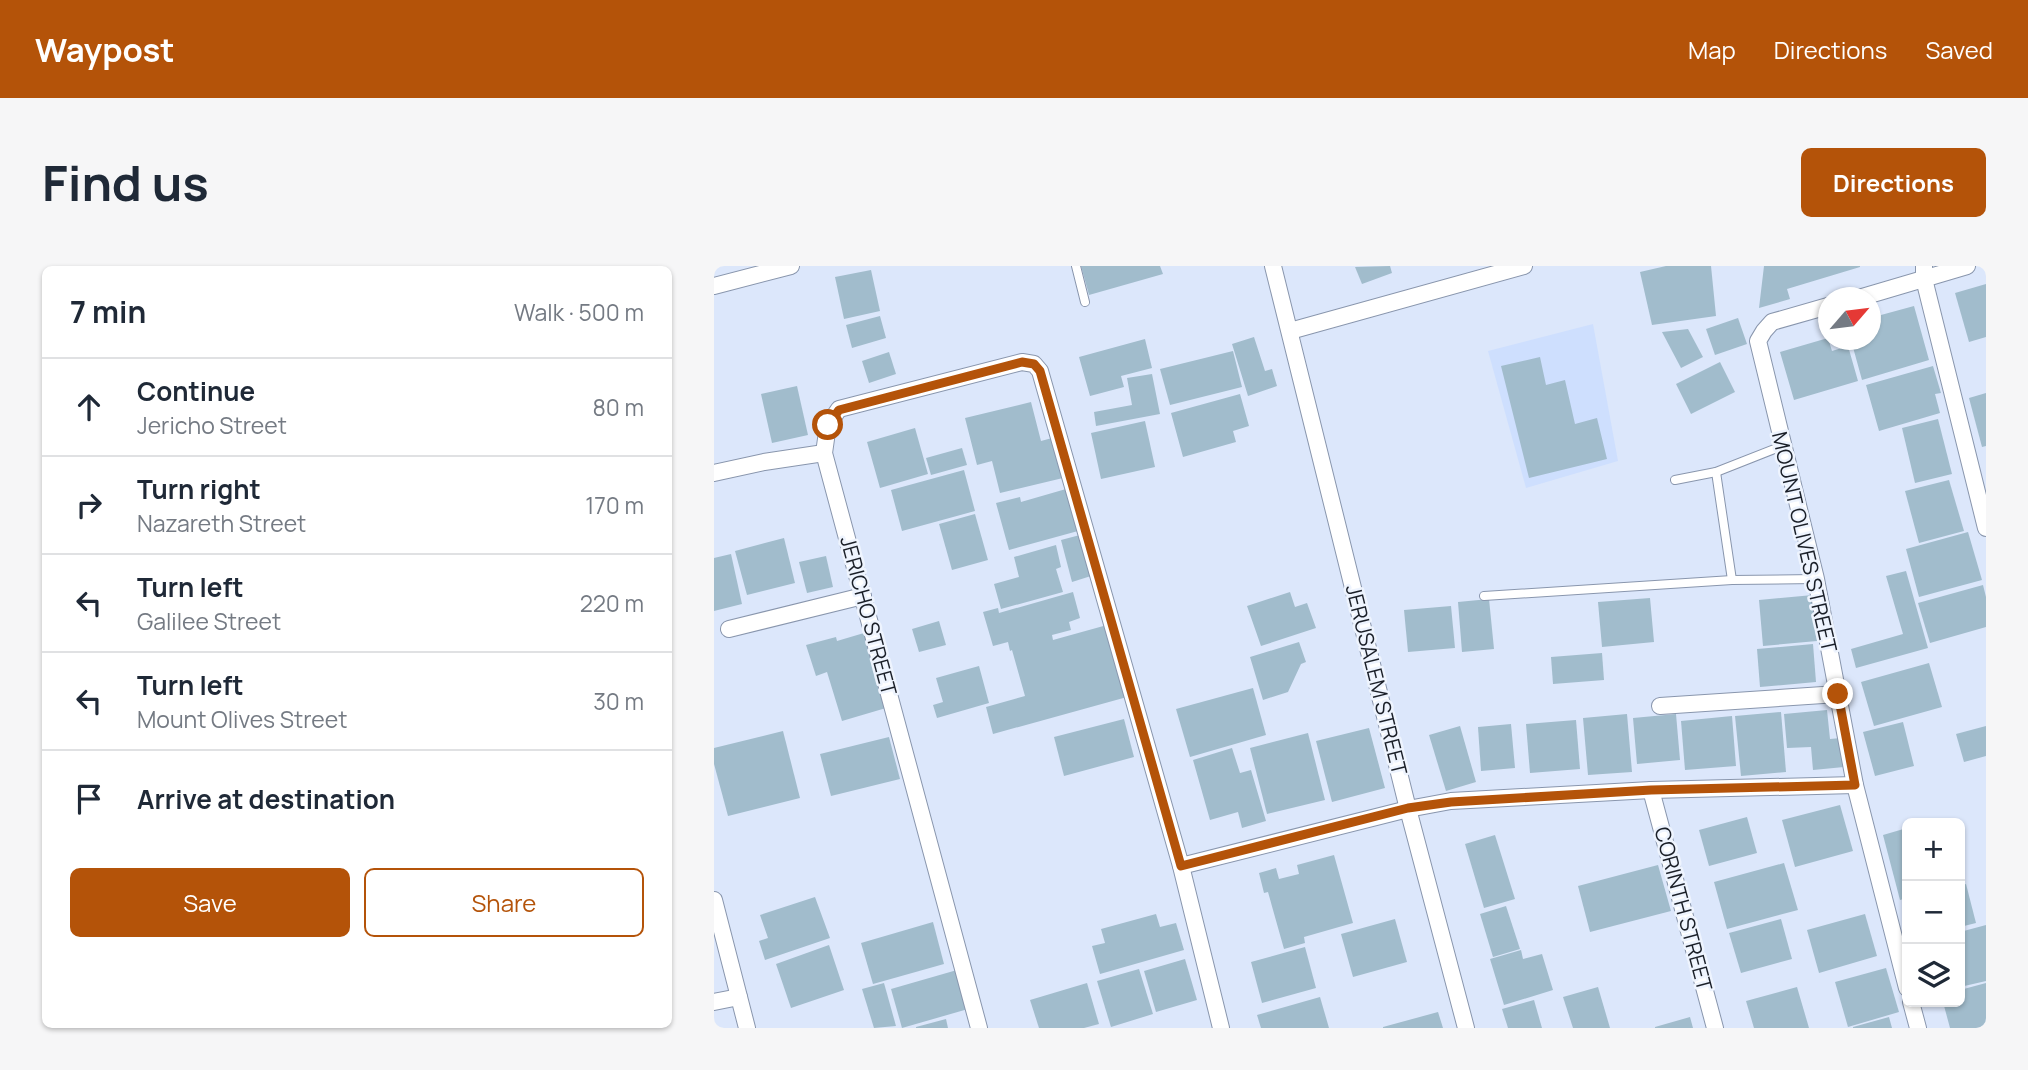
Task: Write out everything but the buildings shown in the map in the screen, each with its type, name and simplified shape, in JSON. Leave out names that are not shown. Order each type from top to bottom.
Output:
[{"type":"street","points":[[714,286],[791,266]]},
{"type":"street","name":"JERUSALEM STREET","points":[[1273,266],[1408,808],[1466,1028]]},
{"type":"street","points":[[1290,331],[1524,266]]},
{"type":"street","points":[[1881,289],[1924,272],[1967,266]]},
{"type":"street","points":[[1924,272],[1986,528]]},
{"type":"street","name":"MOUNT OLIVES STREET","points":[[1818,309],[1772,322],[1758,341],[1816,579],[1855,785],[1902,968]]},
{"type":"street","name":"JERICHO STREET","points":[[979,1028],[824,453],[828,425],[839,410],[1022,362],[1034,364],[1040,371],[1181,866]]},
{"type":"street","points":[[714,473],[824,453]]},
{"type":"street","points":[[729,629],[863,596]]},
{"type":"street","points":[[1660,706],[1838,694]]},
{"type":"street","points":[[1221,1028],[1181,866],[1408,808],[1451,802],[1651,790],[1855,785]]},
{"type":"street","name":"CORINTH STREET","points":[[1651,790],[1715,1028]]},
{"type":"street","points":[[714,900],[747,1028]]},
{"type":"street","points":[[714,1002],[739,997]]},
{"type":"street","points":[[1912,1007],[1918,1028]]},
{"type":"lane","points":[[1076,266],[1085,302]]},
{"type":"lane","points":[[1675,480],[1716,472],[1782,446]]},
{"type":"lane","points":[[1716,472],[1732,579]]},
{"type":"lane","points":[[1483,596],[1732,579],[1816,579]]},
{"type":"shaded area","points":[[1593,324],[1618,461],[1526,488],[1488,351]]},
{"type":"route","points":[[828,425],[839,410],[1022,362],[1034,364],[1040,371],[1181,866],[1408,808],[1451,802],[1651,790],[1855,785],[1838,694]]}]
